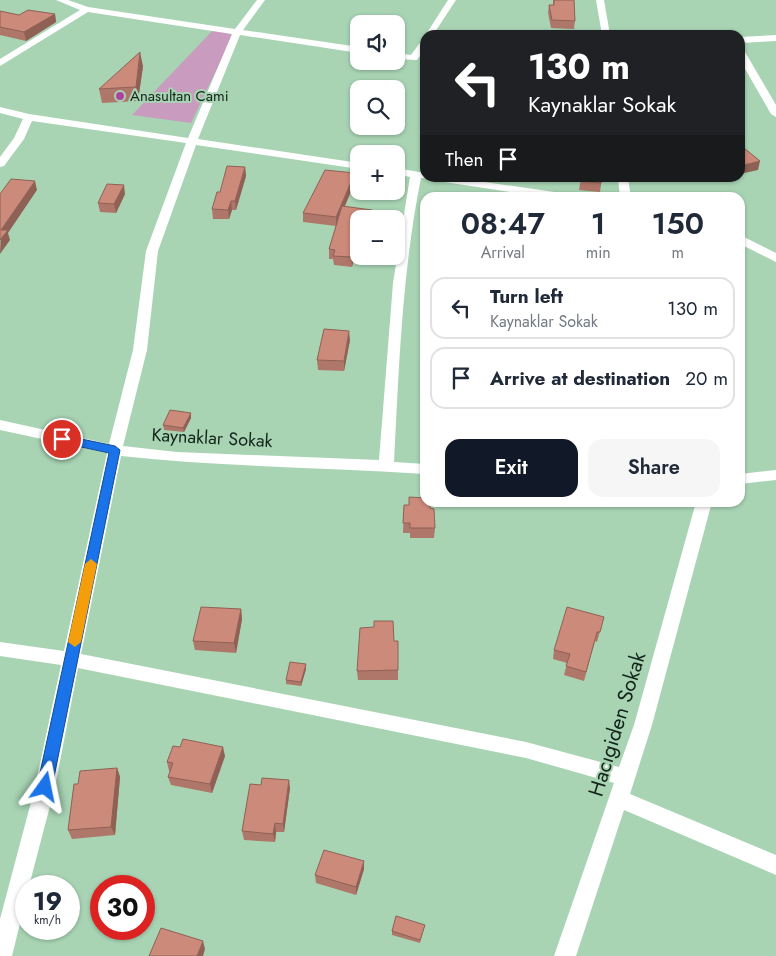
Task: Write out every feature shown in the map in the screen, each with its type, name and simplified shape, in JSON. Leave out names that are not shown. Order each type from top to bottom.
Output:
[{"type":"street","points":[[60,0],[87,9],[350,49]]},
{"type":"street","points":[[1,956],[45,787],[115,450],[140,350],[152,252],[174,183],[237,32],[261,0]]},
{"type":"street","points":[[432,30],[452,0]]},
{"type":"street","points":[[600,0],[605,30]]},
{"type":"street","points":[[0,63],[87,9]]},
{"type":"street","points":[[745,40],[776,38]]},
{"type":"street","points":[[414,58],[420,49]]},
{"type":"street","points":[[405,57],[420,59]]},
{"type":"street","points":[[745,61],[776,114]]},
{"type":"street","points":[[0,110],[29,117],[350,165]]},
{"type":"street","points":[[0,164],[19,139],[29,117]]},
{"type":"street","points":[[386,466],[402,258],[408,210],[420,175],[405,172]]},
{"type":"street","points":[[465,182],[534,192]]},
{"type":"street","points":[[745,242],[776,258]]},
{"type":"street","name":"Kaynaklar Sokak","points":[[0,425],[115,450],[177,457],[326,462],[420,469]]},
{"type":"street","points":[[745,478],[776,475]]},
{"type":"street","name":"Hacıgiden Sokak","points":[[565,956],[643,725],[703,507]]},
{"type":"street","points":[[0,649],[71,659],[526,750],[626,777]]},
{"type":"street","points":[[618,798],[776,865]]},
{"type":"shaded area","points":[[214,29],[233,35],[191,123],[132,115]]},
{"type":"building","points":[[554,0],[574,0],[575,21],[552,20],[549,5],[554,5]]},
{"type":"building","points":[[28,10],[55,14],[24,32],[0,27],[0,11],[19,15]]},
{"type":"building","points":[[140,52],[136,87],[99,89]]},
{"type":"building","points":[[745,149],[760,161],[745,165]]},
{"type":"building","points":[[227,166],[245,167],[235,201],[231,201],[228,210],[212,209],[217,192],[220,192]]},
{"type":"building","points":[[325,170],[350,172],[350,185],[336,217],[303,213]]},
{"type":"building","points":[[11,179],[35,181],[1,230],[8,230],[0,240],[0,194]]},
{"type":"building","points":[[107,184],[124,185],[114,204],[98,203]]},
{"type":"building","points":[[342,206],[372,210],[350,210],[350,257],[333,256],[335,250],[329,249]]},
{"type":"building","points":[[324,329],[349,331],[344,361],[317,360]]},
{"type":"building","points":[[170,410],[191,413],[183,428],[163,425]]},
{"type":"building","points":[[409,497],[420,498],[420,507],[434,509],[435,528],[410,528],[410,523],[403,523],[404,505],[409,505]]},
{"type":"building","points":[[201,607],[241,609],[234,643],[193,641]]},
{"type":"building","points":[[567,607],[604,617],[600,632],[597,632],[586,672],[566,666],[570,654],[554,650]]},
{"type":"building","points":[[374,621],[393,621],[394,641],[398,641],[398,670],[357,671],[360,628],[374,627]]},
{"type":"building","points":[[290,662],[306,664],[301,682],[286,680]]},
{"type":"building","points":[[183,739],[223,747],[210,784],[168,777],[173,763],[167,762],[173,746],[180,747]]},
{"type":"building","points":[[117,768],[111,827],[68,830],[74,784],[78,784],[80,771]]},
{"type":"building","points":[[262,778],[289,780],[283,824],[275,823],[273,834],[242,831],[250,784],[261,785]]},
{"type":"building","points":[[324,850],[364,861],[356,887],[315,875]]},
{"type":"building","points":[[396,916],[425,925],[420,940],[392,931]]},
{"type":"building","points":[[161,928],[203,941],[197,956],[149,956]]},
{"type":"slow traffic","points":[[75,642],[91,564]]},
{"type":"place","name":"Anasultan Cami","points":[[120,96]]},
{"type":"route","points":[[45,787],[115,450],[62,439]]}]
